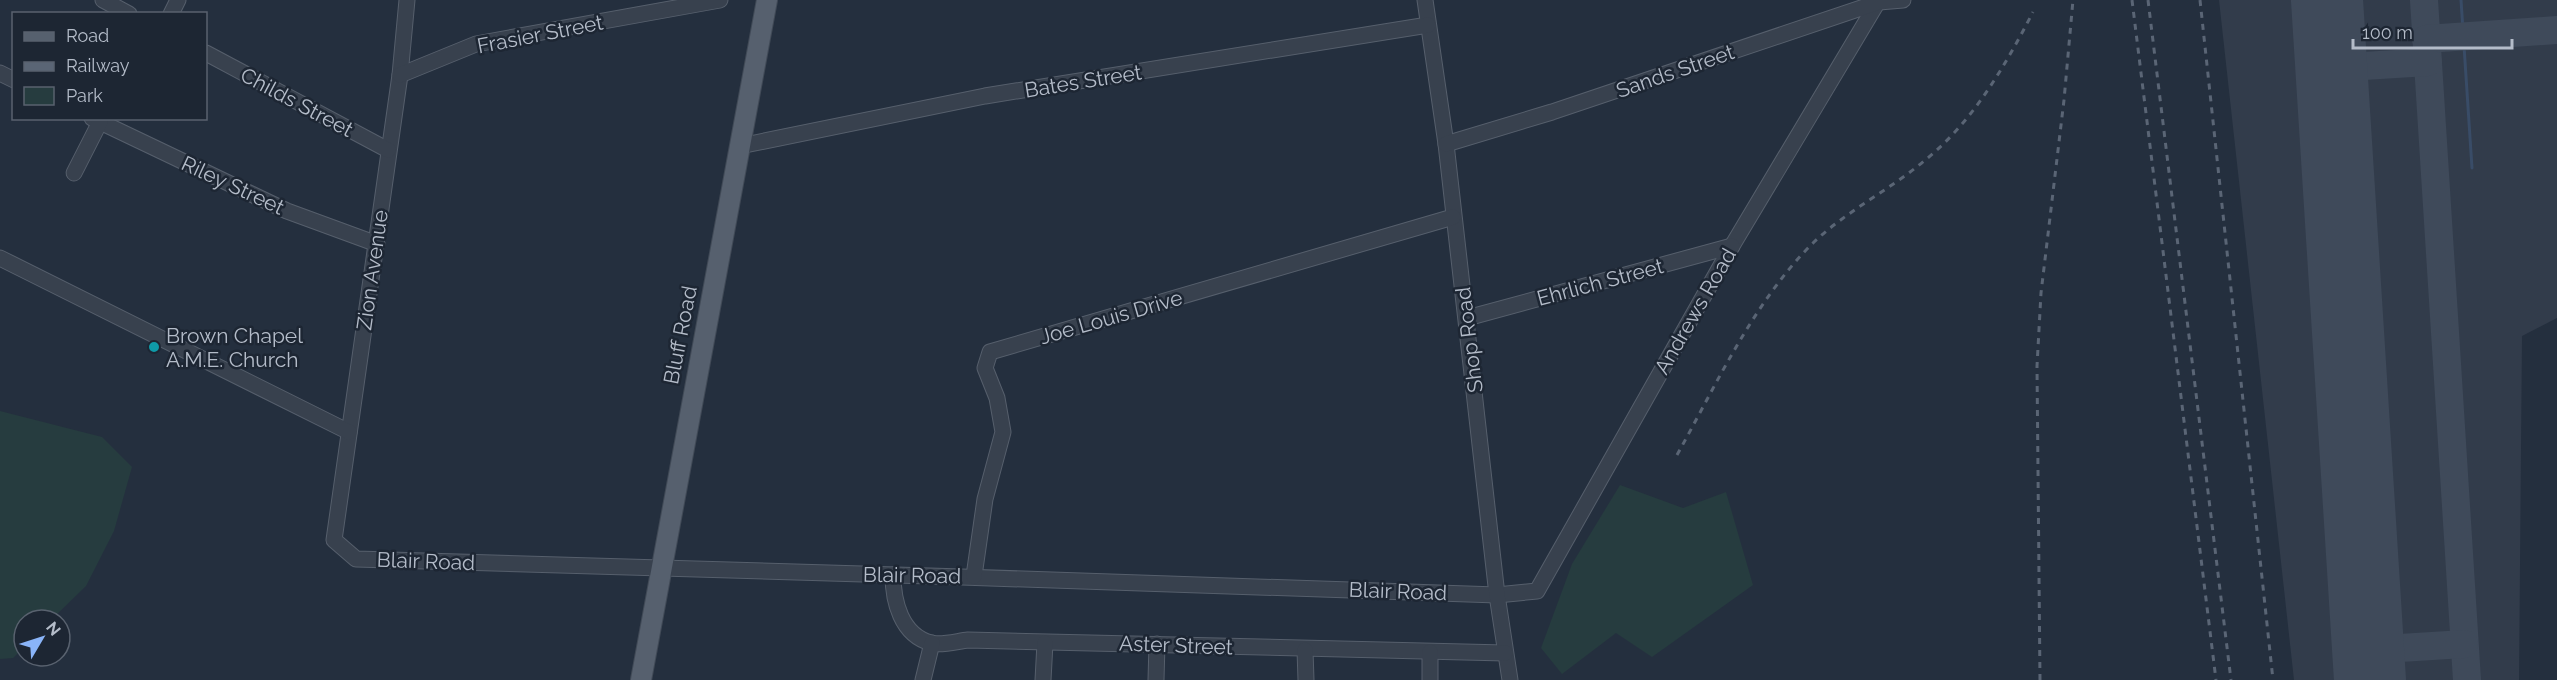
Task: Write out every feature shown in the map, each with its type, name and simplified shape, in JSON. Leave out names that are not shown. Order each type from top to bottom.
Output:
[{"type":"main road","name":"Bluff Road","points":[[641,680],[767,0]]},
{"type":"street","points":[[103,0],[125,12]]},
{"type":"street","name":"Zion Avenue","points":[[334,540],[400,75],[407,0]]},
{"type":"street","name":"Frasier Street","points":[[400,75],[476,44],[720,0]]},
{"type":"street","name":"Shop Road","points":[[1425,0],[1446,144],[1497,595],[1510,680]]},
{"type":"street","name":"Sands Street","points":[[1446,144],[1552,112],[1879,1],[1904,0]]},
{"type":"street","name":"Andrews Road","points":[[1497,595],[1537,591],[1732,246],[1879,1]]},
{"type":"street","name":"Bates Street","points":[[740,146],[985,96],[1428,25]]},
{"type":"street","name":"Childs Street","points":[[207,54],[388,150]]},
{"type":"street","points":[[74,173],[96,120]]},
{"type":"street","name":"Riley Street","points":[[96,120],[287,211],[377,244]]},
{"type":"street","name":"Joe Louis Drive","points":[[974,576],[985,499],[1003,432],[997,398],[986,368],[990,352],[1453,217]]},
{"type":"street","name":"Ehrlich Street","points":[[1467,318],[1732,246]]},
{"type":"street","points":[[0,258],[349,432]]},
{"type":"street","name":"Blair Road","points":[[334,540],[356,559],[974,576],[1497,595]]},
{"type":"street","points":[[893,575],[893,596],[900,616],[915,634],[932,644],[922,680]]},
{"type":"street","name":"Aster Street","points":[[932,644],[968,640],[1305,650],[1505,653]]},
{"type":"street","points":[[1043,680],[1045,643]]},
{"type":"street","points":[[1156,680],[1157,644]]},
{"type":"street","points":[[1305,650],[1306,680]]},
{"type":"street","points":[[1430,680],[1431,652]]},
{"type":"shaded area","points":[[2219,0],[2557,0],[2557,318],[2522,336],[2519,680],[2294,680]]},
{"type":"green space","points":[[0,411],[102,437],[132,467],[114,531],[86,586],[63,608],[12,608],[12,658],[0,659]]},
{"type":"green space","points":[[1620,485],[1683,508],[1726,492],[1753,585],[1652,657],[1616,633],[1562,674],[1541,648],[1572,564]]},
{"type":"waterway","points":[[2461,0],[2472,168]]},
{"type":"taxiway","points":[[2424,0],[2467,680]]},
{"type":"taxiway","points":[[2426,39],[2557,30]]},
{"type":"taxiway","points":[[2331,68],[2428,62]]},
{"type":"taxiway","points":[[2368,650],[2464,644]]},
{"type":"runway","points":[[2327,0],[2370,680]]},
{"type":"railway","points":[[2040,680],[2037,366],[2041,293],[2064,100],[2073,0]]},
{"type":"railway","points":[[2132,0],[2216,680]]},
{"type":"railway","points":[[2148,0],[2231,680]]},
{"type":"railway","points":[[2200,0],[2273,680]]},
{"type":"railway","points":[[1677,455],[1736,347],[1769,295],[1788,271],[1821,235],[1910,172],[1942,146],[1973,111],[1999,73],[2033,12]]},
{"type":"place","name":"Brown Chapel A.M.E. Church","points":[[154,347]]}]
